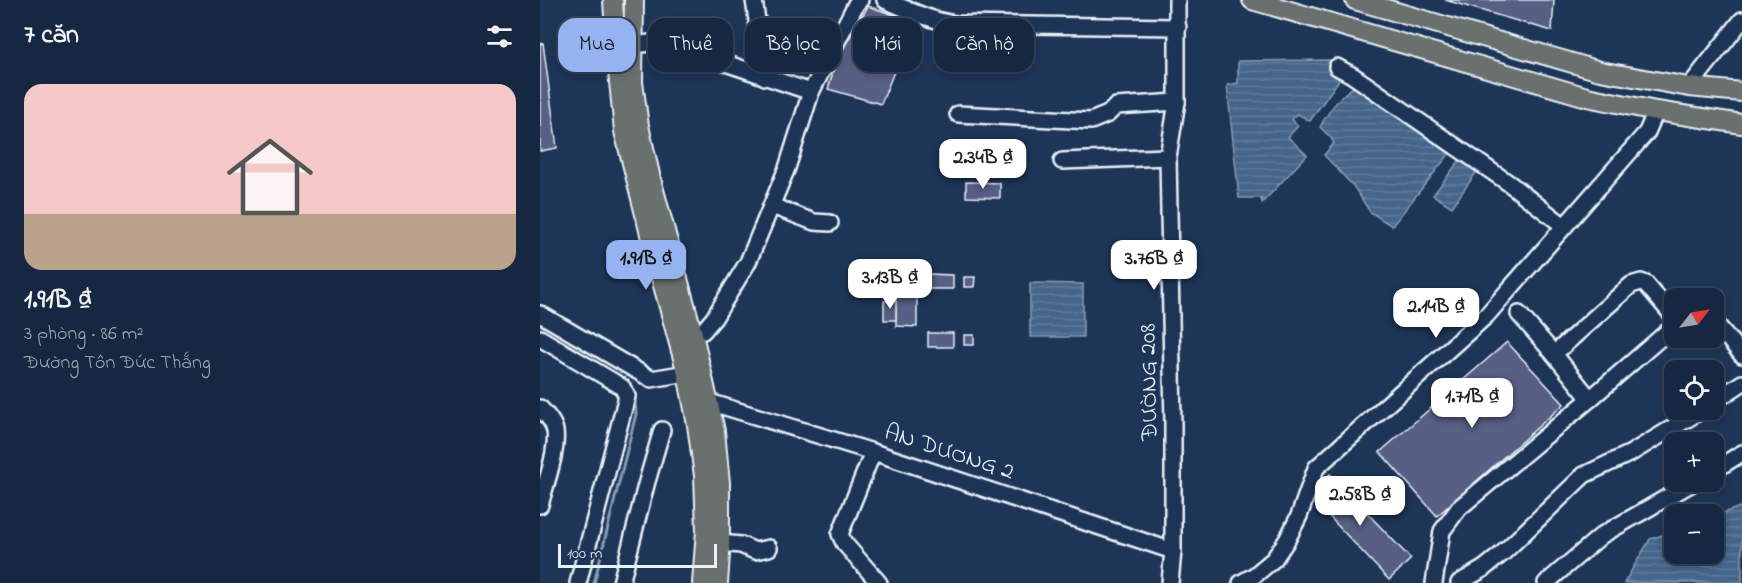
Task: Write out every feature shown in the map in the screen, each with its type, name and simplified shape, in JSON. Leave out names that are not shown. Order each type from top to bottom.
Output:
[{"type":"main road","points":[[613,0],[624,131],[687,373],[697,425],[704,476],[706,530],[702,583]]},
{"type":"main road","points":[[634,0],[634,18]]},
{"type":"main road","points":[[1252,0],[1587,97],[1656,111],[1742,124]]},
{"type":"main road","points":[[1355,0],[1600,71],[1689,87],[1742,92]]},
{"type":"main road","points":[[633,72],[639,126],[651,180],[693,334],[715,431],[720,483],[718,583]]},
{"type":"street","points":[[754,0],[765,76]]},
{"type":"street","points":[[693,334],[703,331],[714,318],[752,255],[787,168],[811,92],[856,4],[861,0]]},
{"type":"street","points":[[885,0],[925,17],[956,24],[1178,27]]},
{"type":"street","name":"ĐƯỜNG 208","points":[[1170,583],[1173,551],[1173,424],[1168,157],[1177,102],[1177,0]]},
{"type":"street","points":[[1689,87],[1742,20]]},
{"type":"street","points":[[636,45],[651,43],[690,51],[811,92]]},
{"type":"street","points":[[1337,67],[1357,78],[1510,184],[1564,226]]},
{"type":"street","points":[[958,114],[1091,122],[1108,114],[1116,106],[1177,102]]},
{"type":"street","points":[[1241,583],[1274,559],[1287,540],[1299,516],[1316,468],[1486,316],[1647,132],[1656,111]]},
{"type":"street","points":[[1062,161],[1168,157]]},
{"type":"street","points":[[772,206],[814,222],[830,223]]},
{"type":"street","points":[[1554,354],[1636,283],[1646,284],[1664,305]]},
{"type":"street","points":[[540,314],[651,379],[687,373],[709,402]]},
{"type":"street","points":[[1519,314],[1590,399]]},
{"type":"street","points":[[1724,333],[1742,355]]},
{"type":"street","points":[[1434,583],[1442,531],[1454,513],[1664,335]]},
{"type":"street","points":[[540,338],[622,387],[627,396],[578,583]]},
{"type":"street","points":[[1724,395],[1742,383]]},
{"type":"street","name":"AN DƯƠNG 2","points":[[709,402],[873,452],[1173,551]]},
{"type":"street","points":[[540,408],[547,414],[555,431],[554,454],[540,505]]},
{"type":"street","points":[[1459,583],[1483,569],[1503,553],[1584,475],[1631,453],[1685,420]]},
{"type":"street","points":[[621,583],[662,430]]},
{"type":"street","points":[[873,452],[840,534],[844,543],[879,583]]},
{"type":"street","points":[[1724,464],[1742,453]]},
{"type":"street","points":[[1546,583],[1602,535],[1677,492]]},
{"type":"street","points":[[720,543],[741,545],[755,551],[769,548]]},
{"type":"water","points":[[1331,60],[1339,80],[1310,121],[1298,114],[1292,119],[1298,126],[1288,137],[1307,155],[1262,203],[1261,198],[1239,198],[1227,85],[1238,83],[1238,61]]},
{"type":"water","points":[[1360,84],[1450,153],[1392,226],[1370,212],[1354,187],[1324,155],[1334,143],[1320,127],[1342,96]]},
{"type":"water","points":[[1462,157],[1478,170],[1452,207],[1433,195]]},
{"type":"water","points":[[1030,283],[1083,284],[1083,337],[1030,337]]},
{"type":"water","points":[[1742,506],[1742,583],[1624,583],[1650,539],[1664,534],[1664,564],[1724,564],[1724,513]]},
{"type":"building","points":[[1445,0],[1554,0],[1552,31]]},
{"type":"building","points":[[868,6],[902,18],[861,18]]},
{"type":"building","points":[[853,32],[853,72],[894,72],[881,104],[828,89],[833,72],[841,72],[841,52]]},
{"type":"building","points":[[543,43],[557,148],[540,151],[540,44]]},
{"type":"building","points":[[966,182],[1000,183],[1000,198],[966,197]]},
{"type":"building","points":[[928,274],[953,275],[953,289],[927,289]]},
{"type":"building","points":[[964,277],[975,277],[974,287],[964,287]]},
{"type":"building","points":[[896,294],[917,294],[917,327],[896,326]]},
{"type":"building","points":[[884,301],[896,301],[896,320],[884,320]]},
{"type":"building","points":[[928,333],[953,333],[953,347],[928,347]]},
{"type":"building","points":[[964,335],[974,335],[974,345],[964,345]]},
{"type":"building","points":[[1507,342],[1564,404],[1437,516],[1380,452]]},
{"type":"building","points":[[1330,474],[1411,559],[1389,580],[1308,494]]},
{"type":"waterway","points":[[594,583],[636,414],[635,398],[632,394]]}]
